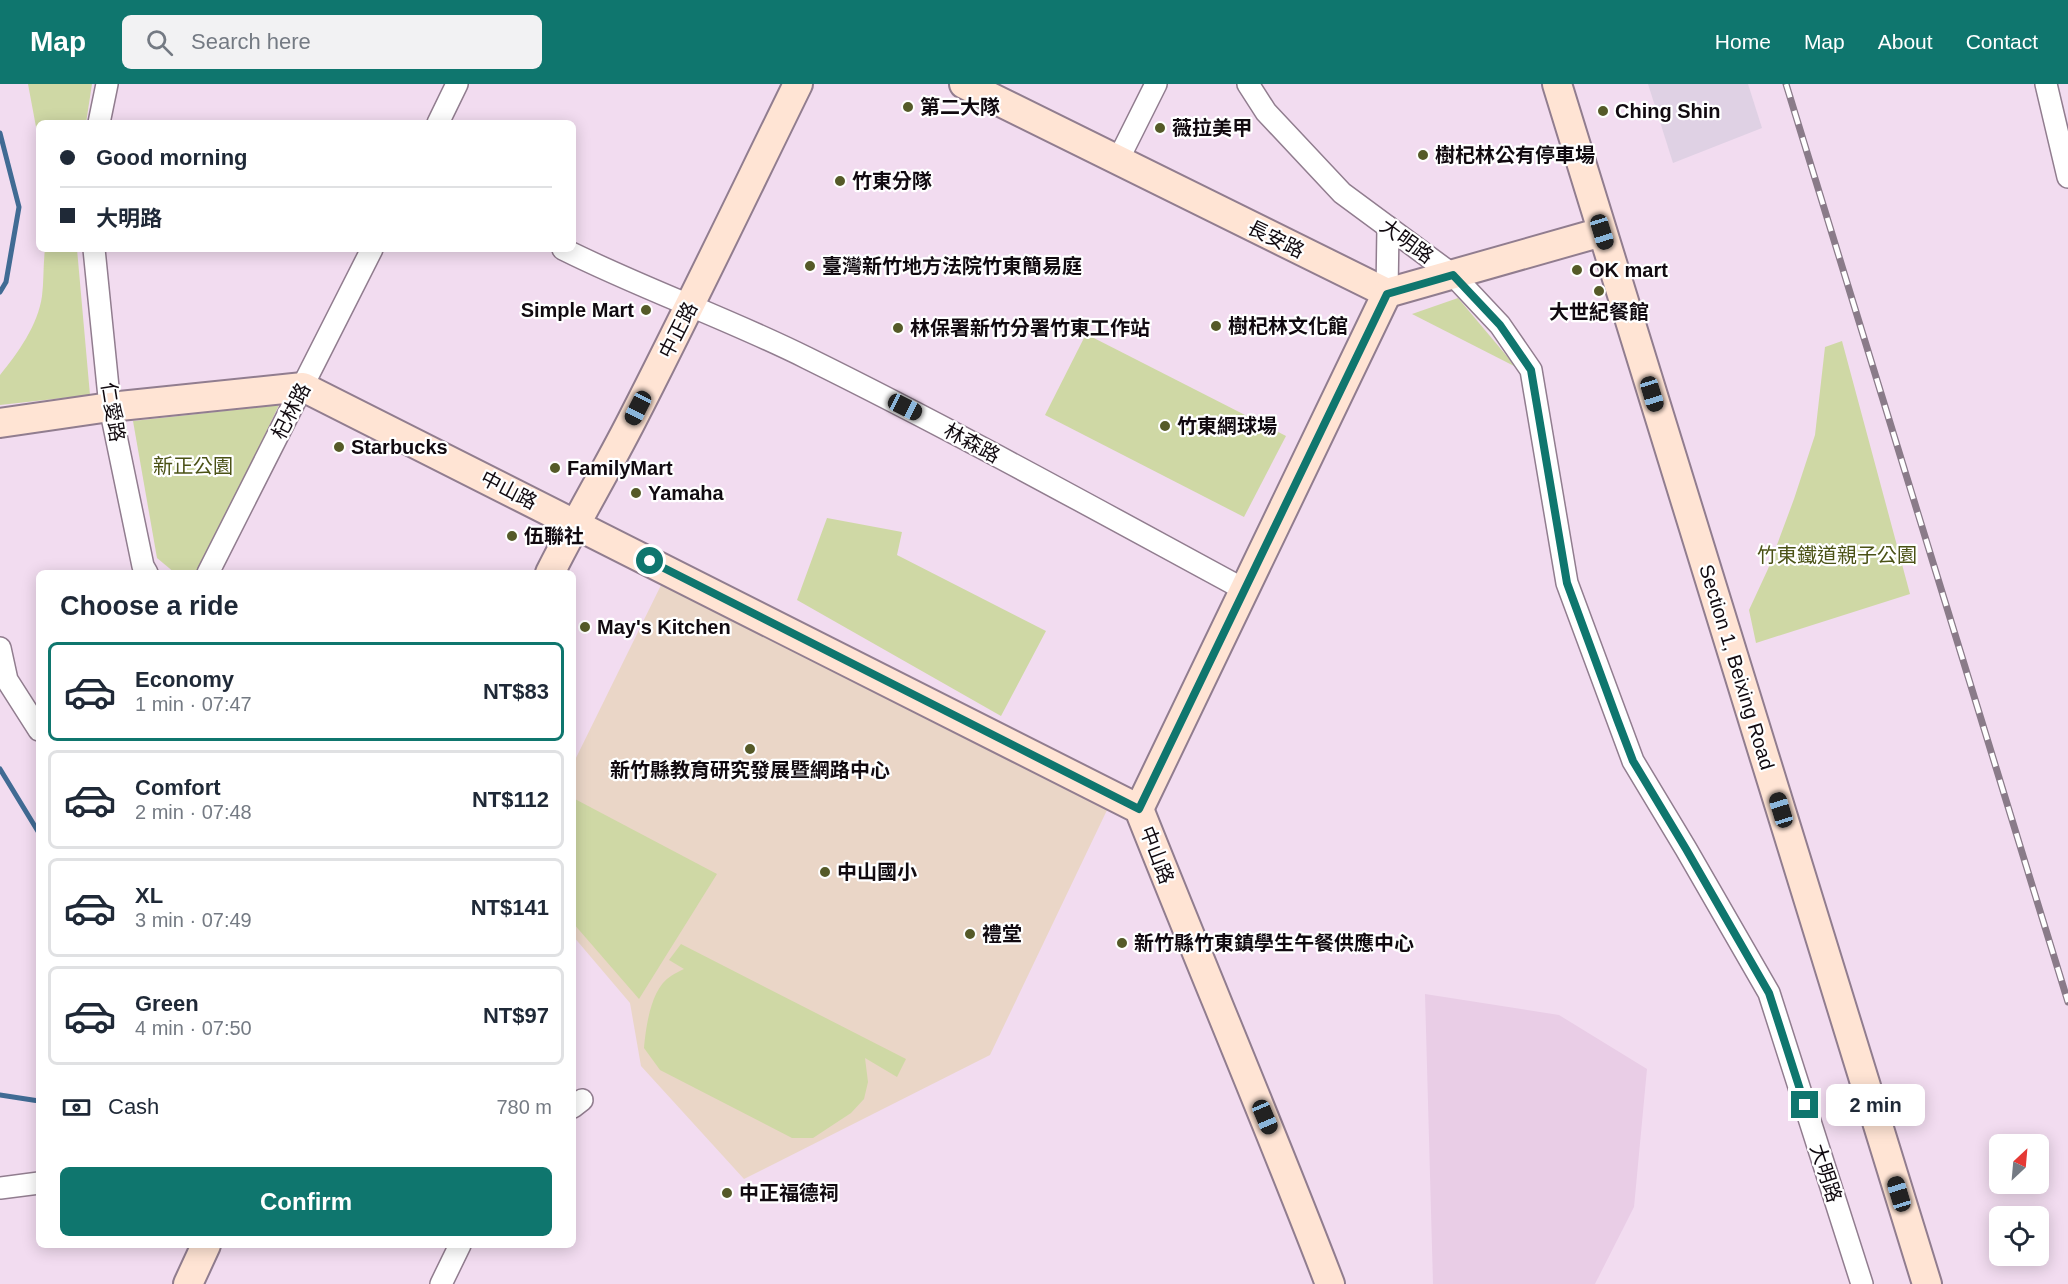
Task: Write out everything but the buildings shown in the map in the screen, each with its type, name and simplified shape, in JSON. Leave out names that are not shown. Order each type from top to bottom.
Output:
[{"type":"street","points":[[100,120],[107,84]]},
{"type":"street","points":[[440,120],[458,84]]},
{"type":"street","name":"中正路","points":[[552,570],[691,305],[798,84]]},
{"type":"street","name":"長安路","points":[[964,84],[1387,294]]},
{"type":"street","points":[[1118,160],[1156,84]]},
{"type":"street","name":"大明路","points":[[1248,84],[1266,112],[1342,193],[1453,275],[1500,325],[1531,370],[1567,583],[1633,761],[1769,993],[1862,1284]]},
{"type":"street","name":"Section 1, Beixing Road","points":[[1557,84],[1927,1284]]},
{"type":"street","points":[[2046,84],[2068,177]]},
{"type":"street","points":[[1139,809],[1387,294],[1388,227]]},
{"type":"street","points":[[1387,294],[1602,232]]},
{"type":"street","name":"仁愛路","points":[[94,252],[110,406],[145,570]]},
{"type":"street","name":"杞林路","points":[[210,570],[370,252]]},
{"type":"street","name":"林森路","points":[[569,252],[614,274],[691,305],[805,357],[933,421],[1245,590]]},
{"type":"street","points":[[0,423],[110,406],[303,387]]},
{"type":"street","name":"中山路","points":[[303,387],[1139,809],[1272,1134],[1330,1284]]},
{"type":"street","points":[[0,648],[7,680],[36,724]]},
{"type":"street","points":[[0,1188],[36,1183]]},
{"type":"street","points":[[188,1284],[205,1248]]},
{"type":"street","points":[[441,1284],[459,1248]]},
{"type":"shaded area","points":[[1648,84],[1748,84],[1762,128],[1673,163]]},
{"type":"shaded area","name":"中山國小","points":[[666,575],[1108,808],[990,1055],[744,1179],[641,1066],[630,1003],[576,940],[576,758]]},
{"type":"shaded area","points":[[1425,994],[1559,1015],[1647,1069],[1634,1207],[1595,1284],[1433,1284]]},
{"type":"green space","points":[[28,84],[92,84],[86,120],[36,120],[36,127]]},
{"type":"green space","points":[[45,252],[77,252],[90,395],[0,405],[0,375],[26,338],[40,307]]},
{"type":"green space","points":[[1458,298],[1516,367],[1412,314]]},
{"type":"green space","name":"竹東網球場","points":[[1086,334],[1286,436],[1244,517],[1045,415]]},
{"type":"green space","name":"竹東鐵道親子公園","points":[[1842,341],[1910,594],[1756,643],[1749,610],[1768,569],[1815,435],[1825,347]]},
{"type":"green space","name":"新正公園","points":[[279,405],[200,570],[171,570],[157,558],[133,421]]},
{"type":"green space","points":[[827,518],[902,532],[897,555],[1046,631],[1001,716],[797,600]]},
{"type":"green space","points":[[576,800],[717,874],[639,999],[576,926]]},
{"type":"green space","points":[[681,944],[906,1059],[897,1077],[865,1058],[868,1082],[864,1099],[851,1113],[813,1138],[792,1138],[660,1070],[644,1048],[646,1029],[654,998],[659,989],[671,976],[684,969],[669,960]]},
{"type":"waterway","points":[[0,133],[19,207],[6,282],[0,292]]},
{"type":"waterway","points":[[0,769],[36,828]]},
{"type":"waterway","points":[[0,1095],[36,1101]]},
{"type":"railway","points":[[1786,84],[2068,1002]]},
{"type":"place","name":"第二大隊","points":[[908,107]]},
{"type":"place","name":"Ching Shin","points":[[1603,111]]},
{"type":"place","name":"薇拉美甲","points":[[1160,128]]},
{"type":"place","name":"樹杞林公有停車場","points":[[1423,155]]},
{"type":"place","name":"竹東分隊","points":[[840,181]]},
{"type":"place","name":"臺灣新竹地方法院竹東簡易庭","points":[[810,266]]},
{"type":"place","name":"OK mart","points":[[1577,270]]},
{"type":"place","name":"大世紀餐館","points":[[1599,291]]},
{"type":"place","name":"Simple Mart","points":[[646,310]]},
{"type":"place","name":"樹杞林文化館","points":[[1216,326]]},
{"type":"place","name":"林保署新竹分署竹東工作站","points":[[898,328]]},
{"type":"place","name":"竹東網球場","points":[[1165,426]]},
{"type":"place","name":"Starbucks","points":[[339,447]]},
{"type":"place","name":"FamilyMart","points":[[555,468]]},
{"type":"place","name":"Yamaha","points":[[636,493]]},
{"type":"place","name":"伍聯社","points":[[512,536]]},
{"type":"place","name":"May's Kitchen","points":[[585,627]]},
{"type":"place","name":"新竹縣教育研究發展暨網路中心","points":[[750,749]]},
{"type":"place","name":"中山國小","points":[[825,872]]},
{"type":"place","name":"禮堂","points":[[970,934]]},
{"type":"place","name":"新竹縣竹東鎮學生午餐供應中心","points":[[1122,943]]},
{"type":"place","name":"中正福德祠","points":[[727,1193]]},
{"type":"route","points":[[650,561],[1139,809],[1387,294],[1453,275],[1500,325],[1531,370],[1567,583],[1617,719],[1633,761],[1769,993],[1805,1105]]}]
